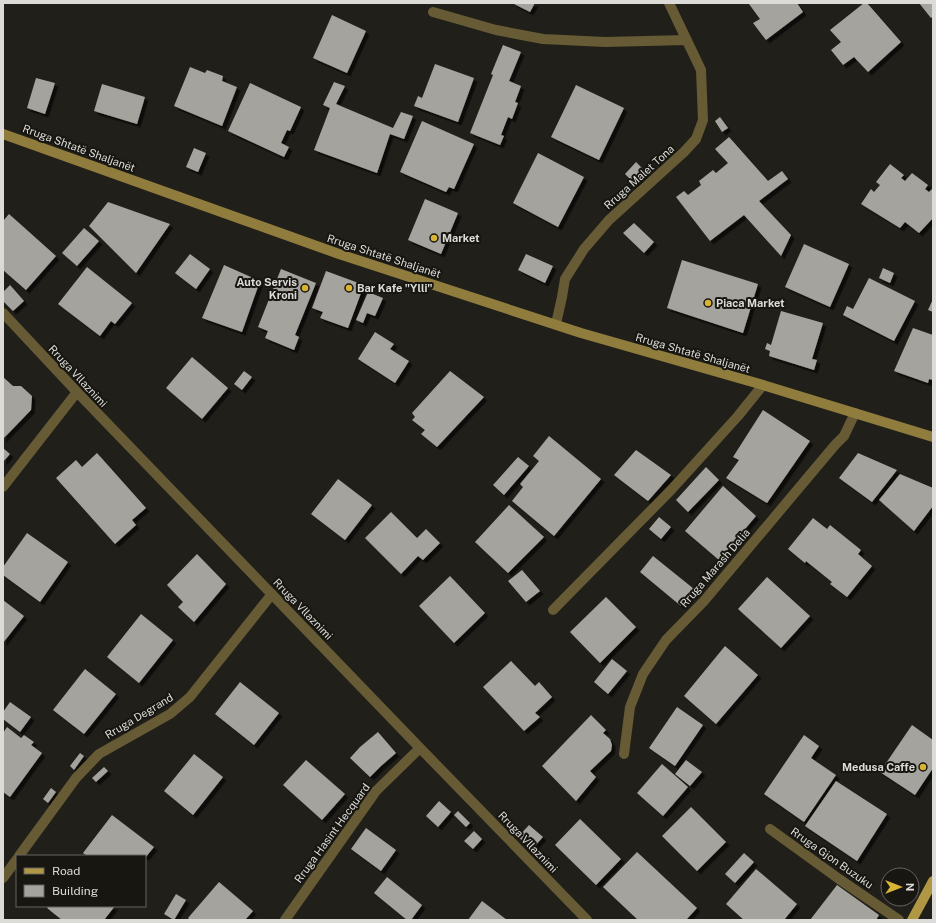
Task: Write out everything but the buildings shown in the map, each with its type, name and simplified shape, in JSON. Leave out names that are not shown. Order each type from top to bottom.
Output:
[{"type":"main road","name":"Rruga Shtatë Shaljanët","points":[[3,134],[339,254],[581,333],[763,385],[933,437]]},
{"type":"main road","points":[[912,920],[933,881]]},
{"type":"street","name":"Rruga Malet Tona","points":[[556,324],[565,279],[584,249],[609,220],[684,152],[696,138],[702,120],[701,70],[669,3]]},
{"type":"street","points":[[433,12],[496,30],[543,39],[605,42],[687,40]]},
{"type":"street","name":"Rruga Vllaznimi","points":[[3,313],[77,392],[587,920]]},
{"type":"street","points":[[553,610],[672,489],[738,416],[763,385]]},
{"type":"street","points":[[3,487],[77,392]]},
{"type":"street","name":"Rruga Marash Delia","points":[[624,754],[630,707],[643,674],[666,640],[704,601],[844,436],[855,413]]},
{"type":"street","name":"Rruga Degrand","points":[[20,855],[80,773],[99,754],[170,714],[190,697],[272,594]]},
{"type":"street","name":"Rruga Hasint Hecquard","points":[[285,920],[376,792],[420,748]]},
{"type":"street","name":"Rruga Gjon Buzuku","points":[[770,829],[899,920]]},
{"type":"street","points":[[3,878],[16,860]]},
{"type":"place","name":"Market","points":[[434,238]]},
{"type":"place","name":"Auto Servis Kroni","points":[[305,288]]},
{"type":"place","name":"Bar Kafe \"Ylli\"","points":[[349,288]]},
{"type":"place","name":"Piaca Market","points":[[708,303]]},
{"type":"place","name":"Medusa Caffe","points":[[923,767]]}]
